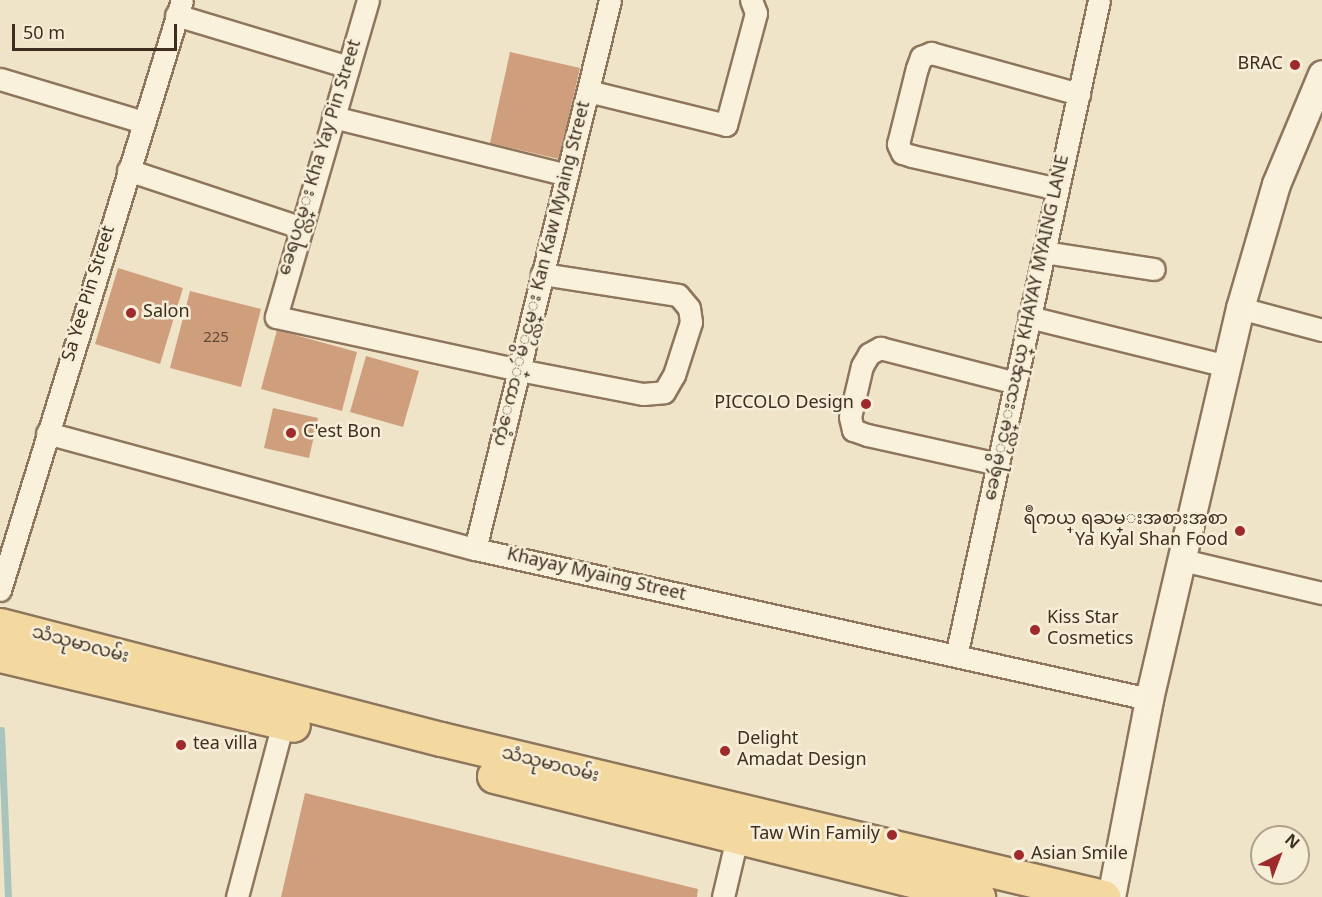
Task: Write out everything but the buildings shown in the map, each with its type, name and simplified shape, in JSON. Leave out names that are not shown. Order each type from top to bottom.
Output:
[{"type":"main road","name":"သံသုမာလမ်း","points":[[0,625],[287,712],[740,826],[1047,892],[1103,897]]},
{"type":"main road","name":"သံသုမာလမ်း","points":[[0,655],[287,712]]},
{"type":"main road","name":"သံသုမာလမ်း","points":[[740,826],[978,897]]},
{"type":"street","name":"ခေရပင္လမ္း Kha Yay Pin Street","points":[[369,0],[299,226],[276,317],[519,370]]},
{"type":"street","name":"ကံ့ေကာ္ဴမိႂင္လမ္း Kan Kaw Myaing Street","points":[[475,549],[610,0]]},
{"type":"street","points":[[588,91],[726,125],[756,13],[751,0]]},
{"type":"street","name":"ခေရဴမိႂင္လမ္းသၾယ္ KHAYAY MYAING LANE","points":[[956,656],[1100,0]]},
{"type":"street","points":[[179,7],[348,67]]},
{"type":"street","name":"Sa Yee Pin Street","points":[[0,590],[179,7]]},
{"type":"street","points":[[1058,189],[912,156],[902,153],[898,144],[917,68],[921,57],[931,53],[1079,94]]},
{"type":"street","points":[[1111,897],[1149,699],[1240,308],[1276,184],[1322,74]]},
{"type":"street","points":[[0,79],[142,122]]},
{"type":"street","points":[[333,117],[567,176]]},
{"type":"street","points":[[128,170],[299,226]]},
{"type":"street","points":[[1044,252],[1154,269]]},
{"type":"street","points":[[519,370],[643,393],[664,392],[674,375],[691,322],[689,308],[678,295],[542,274]]},
{"type":"street","points":[[1240,308],[1322,330]]},
{"type":"street","points":[[1029,317],[1227,366]]},
{"type":"street","points":[[998,464],[867,435],[854,430],[849,417],[862,366],[869,354],[880,348],[1016,383]]},
{"type":"street","name":"Khayay Myaing Street","points":[[47,433],[475,549],[1149,699]]},
{"type":"street","points":[[1182,560],[1322,592]]},
{"type":"street","points":[[237,897],[287,712]]},
{"type":"street","points":[[723,897],[740,826]]},
{"type":"waterway","points":[[1,730],[8,897]]},
{"type":"place","name":"BRAC","points":[[1295,65]]},
{"type":"place","name":"Salon","points":[[131,313]]},
{"type":"place","name":"PICCOLO Design","points":[[866,404]]},
{"type":"place","name":"C'est Bon","points":[[291,433]]},
{"type":"place","name":"ရဳကယ္ ရႀမ္းအစားအစာ Ya Kyal Shan Food","points":[[1240,531]]},
{"type":"place","name":"Kiss Star Cosmetics","points":[[1035,630]]},
{"type":"place","name":"tea villa","points":[[181,745]]},
{"type":"place","name":"Delight Amadat Design","points":[[725,751]]},
{"type":"place","name":"Taw Win Family","points":[[892,835]]},
{"type":"place","name":"Asian Smile","points":[[1019,855]]}]
